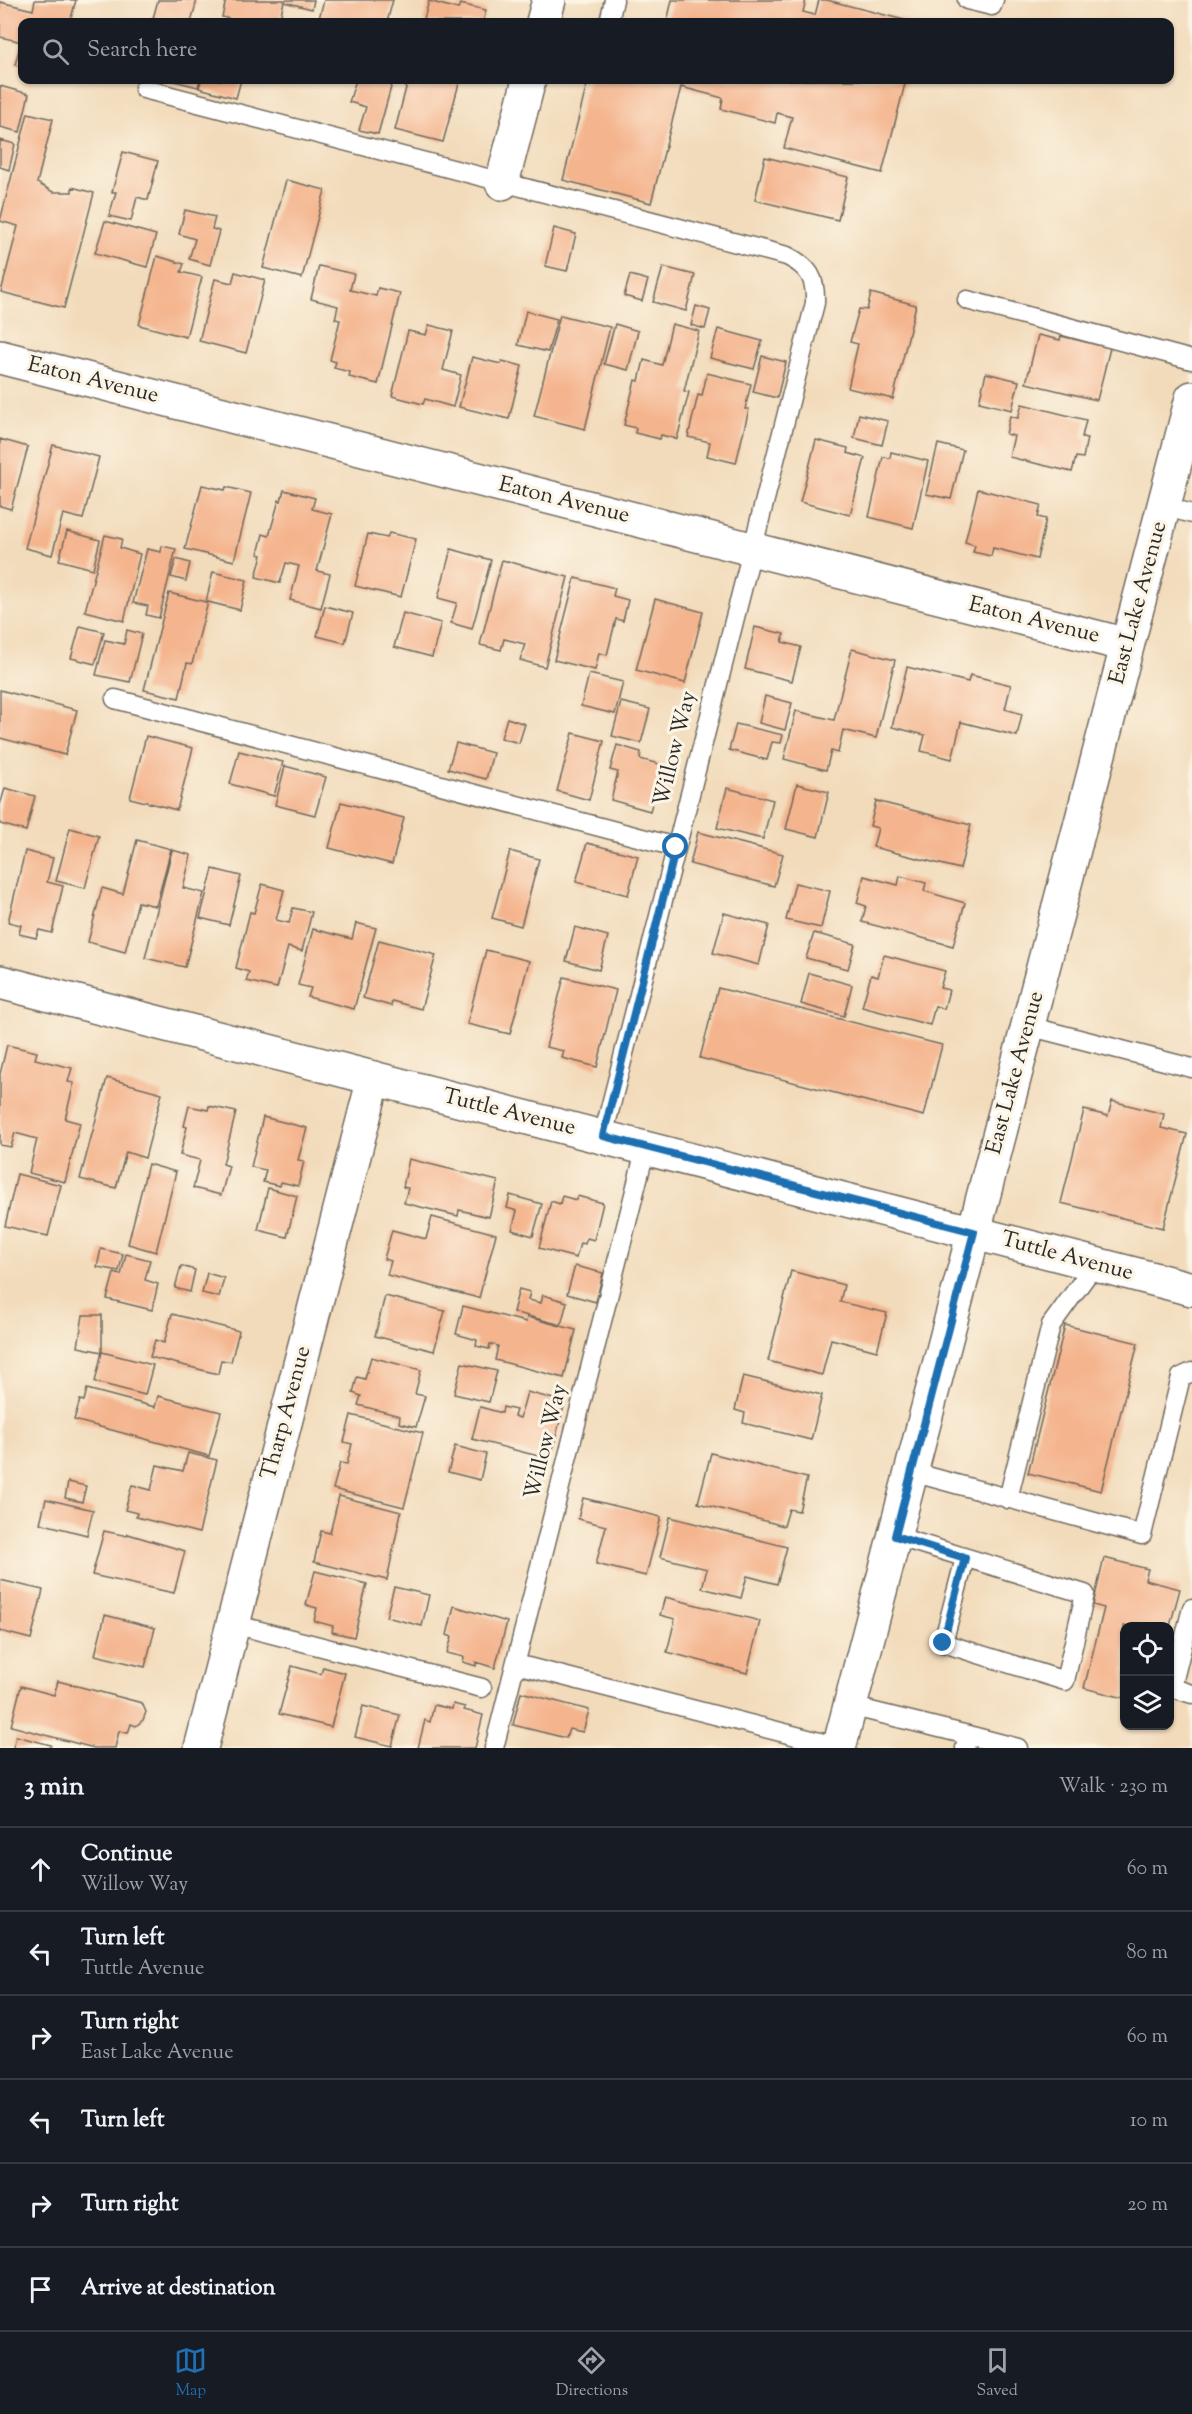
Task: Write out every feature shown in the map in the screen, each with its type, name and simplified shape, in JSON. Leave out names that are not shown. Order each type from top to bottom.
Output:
[{"type":"street","points":[[544,18],[549,0]]},
{"type":"street","points":[[502,183],[528,84]]},
{"type":"street","name":"Eaton Avenue","points":[[0,357],[1127,645]]},
{"type":"street","name":"East Lake Avenue","points":[[839,1747],[1127,645],[1178,510],[1192,398]]},
{"type":"street","name":"Tuttle Avenue","points":[[0,982],[1095,1264],[1190,1282]]},
{"type":"street","name":"Tharp Avenue","points":[[201,1748],[374,1078]]},
{"type":"lane","points":[[610,18],[614,0]]},
{"type":"lane","points":[[967,0],[992,6],[994,0]]},
{"type":"lane","name":"Willow Way","points":[[144,89],[787,256],[800,262],[810,274],[815,287],[814,303],[603,1136]]},
{"type":"lane","points":[[967,300],[1192,360]]},
{"type":"lane","points":[[115,699],[676,847]]},
{"type":"lane","points":[[1028,1026],[1192,1068]]},
{"type":"lane","name":"Willow Way","points":[[494,1748],[646,1147]]},
{"type":"lane","points":[[1008,1499],[1051,1325],[1095,1264]]},
{"type":"lane","points":[[912,1472],[1142,1535],[1181,1377],[1192,1372]]},
{"type":"lane","points":[[895,1536],[1085,1594],[1065,1681],[943,1643],[965,1558]]},
{"type":"lane","points":[[1184,1691],[1173,1683],[1192,1608]]},
{"type":"lane","points":[[233,1624],[482,1688]]},
{"type":"lane","points":[[516,1664],[839,1747]]},
{"type":"lane","points":[[850,1706],[967,1742],[1018,1748]]},
{"type":"building","points":[[35,0],[76,0],[71,18],[18,18],[18,41],[0,37],[0,2],[33,10]]},
{"type":"building","points":[[158,0],[197,0],[192,18],[153,18]]},
{"type":"building","points":[[226,0],[314,0],[312,9],[284,2],[280,18],[222,17]]},
{"type":"building","points":[[324,0],[393,0],[388,18],[319,18]]},
{"type":"building","points":[[672,0],[806,0],[803,12],[815,15],[819,0],[827,0],[897,18],[668,18]]},
{"type":"building","points":[[429,1],[458,9],[460,4],[486,10],[484,18],[424,18]]},
{"type":"building","points":[[200,84],[240,84],[236,98],[199,88]]},
{"type":"building","points":[[355,84],[392,84],[378,134],[359,130],[366,107],[349,102]]},
{"type":"building","points":[[407,84],[459,84],[443,142],[395,130]]},
{"type":"building","points":[[587,84],[905,84],[882,173],[784,148],[792,117],[777,113],[775,123],[721,109],[723,98],[681,87],[651,203],[563,180]]},
{"type":"building","points":[[0,86],[29,94],[20,132],[0,127]]},
{"type":"building","points":[[28,113],[53,119],[37,183],[53,192],[72,192],[72,187],[94,193],[64,308],[1,292],[18,226],[0,221]]},
{"type":"building","points":[[0,140],[15,144],[9,170],[0,167]]},
{"type":"building","points":[[123,152],[158,161],[148,200],[137,197],[131,221],[109,216],[116,192],[112,192]]},
{"type":"building","points":[[765,157],[848,177],[838,220],[755,200]]},
{"type":"building","points":[[286,180],[325,190],[302,278],[263,268]]},
{"type":"building","points":[[185,210],[215,217],[212,229],[219,231],[210,265],[189,259],[195,239],[179,234]]},
{"type":"building","points":[[105,221],[156,235],[147,267],[95,253]]},
{"type":"building","points":[[554,228],[576,234],[567,271],[545,266]]},
{"type":"building","points":[[157,256],[184,264],[181,272],[202,277],[186,337],[139,325]]},
{"type":"building","points":[[319,266],[354,274],[350,290],[376,296],[378,288],[400,293],[378,384],[349,377],[350,372],[334,368],[336,362],[330,360],[340,320],[335,319],[338,306],[311,299]]},
{"type":"building","points":[[663,267],[695,275],[686,311],[653,302]]},
{"type":"building","points":[[235,272],[265,280],[246,353],[199,341],[215,279],[232,283]]},
{"type":"building","points":[[630,275],[648,280],[642,301],[624,296]]},
{"type":"building","points":[[871,293],[916,305],[893,399],[848,388],[858,344],[850,342],[859,309],[867,310]]},
{"type":"building","points":[[696,306],[710,310],[705,329],[691,325]]},
{"type":"building","points":[[526,311],[557,319],[548,352],[518,345]]},
{"type":"building","points":[[560,315],[610,327],[585,429],[534,416]]},
{"type":"building","points":[[615,324],[638,331],[628,370],[604,364]]},
{"type":"building","points":[[672,324],[699,331],[684,391],[689,392],[677,439],[661,435],[660,439],[635,433],[636,428],[624,425],[635,380],[639,381],[644,360],[662,365]]},
{"type":"building","points":[[429,325],[453,331],[443,370],[461,375],[453,407],[425,399],[423,404],[392,396],[408,331],[426,335]]},
{"type":"building","points":[[718,329],[762,341],[754,369],[710,358]]},
{"type":"building","points":[[1038,335],[1060,340],[1061,336],[1110,348],[1097,400],[1026,383]]},
{"type":"building","points":[[762,356],[786,362],[777,398],[753,392]]},
{"type":"building","points":[[472,357],[522,366],[509,419],[459,407]]},
{"type":"building","points":[[707,373],[751,384],[745,409],[749,409],[736,463],[707,456],[710,442],[688,437],[698,395],[702,396]]},
{"type":"building","points":[[986,373],[1019,381],[1012,410],[979,402]]},
{"type":"building","points":[[1022,404],[1086,420],[1082,437],[1087,438],[1083,458],[1076,457],[1072,472],[1009,457],[1014,436],[1006,434],[1010,416],[1018,418]]},
{"type":"building","points":[[859,414],[888,421],[882,445],[854,438]]},
{"type":"building","points":[[0,439],[28,447],[11,509],[0,506]]},
{"type":"building","points":[[816,440],[848,448],[847,453],[865,458],[850,515],[800,502]]},
{"type":"building","points":[[938,444],[963,450],[951,499],[926,494]]},
{"type":"building","points":[[53,445],[99,457],[83,519],[63,514],[52,555],[25,548]]},
{"type":"building","points":[[891,452],[928,461],[913,528],[869,517],[883,457],[890,458]]},
{"type":"building","points":[[202,485],[225,490],[226,487],[251,493],[234,561],[185,549]]},
{"type":"building","points":[[978,489],[1041,505],[1038,517],[1046,519],[1037,559],[993,548],[991,556],[973,552],[975,545],[965,542]]},
{"type":"building","points":[[284,490],[315,498],[312,509],[332,514],[317,571],[330,574],[321,608],[290,600],[299,566],[286,563],[280,583],[256,577],[262,555],[258,554],[263,534],[269,536]]},
{"type":"building","points":[[67,531],[100,540],[93,569],[59,560]]},
{"type":"building","points":[[389,533],[416,539],[401,597],[355,586],[368,534],[387,538]]},
{"type":"building","points":[[105,535],[122,539],[120,548],[140,554],[124,621],[85,611]]},
{"type":"building","points":[[162,546],[176,549],[159,618],[146,615],[148,606],[133,603],[147,549],[161,552]]},
{"type":"building","points":[[451,549],[491,560],[472,629],[451,623],[457,603],[438,598]]},
{"type":"building","points":[[176,559],[190,563],[186,581],[171,577]]},
{"type":"building","points":[[502,560],[568,577],[545,667],[520,660],[525,644],[504,639],[501,650],[480,645]]},
{"type":"building","points":[[213,572],[247,580],[240,610],[208,602],[192,664],[187,663],[179,698],[144,690],[169,593],[206,602]]},
{"type":"building","points":[[575,578],[615,588],[613,596],[628,600],[623,621],[616,619],[607,655],[599,653],[595,670],[554,660]]},
{"type":"building","points":[[655,599],[703,612],[685,683],[636,670]]},
{"type":"building","points":[[325,606],[353,613],[345,643],[317,636]]},
{"type":"building","points":[[403,613],[441,623],[432,657],[394,647]]},
{"type":"building","points":[[80,626],[104,632],[95,664],[71,658]]},
{"type":"building","points":[[755,627],[784,634],[782,642],[801,647],[792,681],[745,669]]},
{"type":"building","points":[[127,630],[142,634],[130,682],[96,675],[105,640],[124,644]]},
{"type":"building","points":[[852,649],[895,660],[876,738],[843,730],[838,753],[831,751],[826,770],[784,759],[796,711],[834,720]]},
{"type":"building","points":[[907,667],[968,682],[970,675],[1011,685],[1005,709],[1022,714],[1017,736],[961,722],[952,759],[921,751],[925,735],[892,727]]},
{"type":"building","points":[[589,674],[623,682],[615,714],[581,706]]},
{"type":"building","points":[[0,690],[77,710],[65,755],[0,738]]},
{"type":"building","points":[[765,696],[792,703],[785,730],[759,723]]},
{"type":"building","points":[[621,702],[650,709],[641,743],[612,736]]},
{"type":"building","points":[[507,718],[525,724],[519,743],[501,738]]},
{"type":"building","points":[[736,724],[783,735],[781,743],[772,742],[767,760],[729,750]]},
{"type":"building","points":[[573,733],[604,741],[589,800],[557,791]]},
{"type":"building","points":[[146,736],[193,748],[177,810],[130,798]]},
{"type":"building","points":[[456,743],[493,753],[486,779],[448,769]]},
{"type":"building","points":[[617,745],[641,752],[640,759],[663,765],[650,811],[611,800],[618,772],[610,770]]},
{"type":"building","points":[[239,751],[283,762],[274,796],[230,784]]},
{"type":"building","points":[[285,766],[326,777],[315,815],[275,805]]},
{"type":"building","points":[[797,784],[829,792],[818,837],[786,829]]},
{"type":"building","points":[[5,788],[35,796],[26,831],[0,824],[0,806]]},
{"type":"building","points":[[727,788],[773,800],[763,839],[717,828]]},
{"type":"building","points":[[876,801],[971,825],[960,869],[873,847],[878,828],[870,826]]},
{"type":"building","points":[[341,802],[404,818],[392,864],[329,848]]},
{"type":"building","points":[[70,828],[99,836],[85,888],[56,881]]},
{"type":"building","points":[[698,832],[783,854],[774,886],[690,864]]},
{"type":"building","points":[[137,840],[171,849],[156,906],[138,902],[125,952],[88,942],[102,888],[123,894]]},
{"type":"building","points":[[587,843],[638,856],[628,895],[576,882]]},
{"type":"building","points":[[172,850],[191,855],[183,888],[204,893],[185,967],[145,958]]},
{"type":"building","points":[[25,851],[53,858],[47,882],[63,886],[52,933],[39,930],[36,938],[19,934],[21,925],[8,922]]},
{"type":"building","points":[[510,851],[539,859],[521,926],[492,918]]},
{"type":"building","points":[[213,869],[241,876],[229,925],[200,918]]},
{"type":"building","points":[[864,876],[898,885],[900,876],[926,883],[924,891],[965,903],[953,946],[862,922],[866,906],[857,903]]},
{"type":"building","points":[[795,883],[830,891],[821,928],[786,920]]},
{"type":"building","points":[[262,884],[284,890],[276,920],[289,923],[293,908],[312,912],[302,951],[288,947],[277,988],[246,981],[249,972],[236,968],[250,912],[254,913]]},
{"type":"building","points":[[724,913],[769,925],[759,965],[713,953]]},
{"type":"building","points":[[356,923],[376,928],[354,1009],[308,997],[311,988],[298,985],[313,929],[352,939]]},
{"type":"building","points":[[575,927],[608,936],[599,970],[566,961]]},
{"type":"building","points":[[814,933],[855,944],[848,969],[806,958]]},
{"type":"building","points":[[379,940],[436,955],[421,1009],[392,1001],[391,1006],[363,998]]},
{"type":"building","points":[[486,950],[529,961],[510,1034],[467,1024]]},
{"type":"building","points":[[884,955],[945,971],[940,988],[949,990],[944,1009],[935,1006],[930,1025],[862,1007],[871,975],[878,977]]},
{"type":"building","points":[[809,973],[852,985],[844,1016],[801,1004]]},
{"type":"building","points":[[564,977],[616,990],[597,1067],[562,1058],[564,1051],[546,1047]]},
{"type":"building","points":[[718,988],[942,1045],[924,1116],[700,1058]]},
{"type":"building","points":[[7,1045],[37,1052],[35,1059],[72,1068],[68,1082],[74,1083],[65,1119],[80,1123],[65,1182],[29,1173],[37,1139],[15,1133],[11,1147],[0,1145],[0,1074]]},
{"type":"building","points":[[107,1078],[162,1093],[145,1158],[126,1152],[116,1188],[80,1179]]},
{"type":"building","points":[[1112,1101],[1164,1114],[1161,1128],[1187,1134],[1163,1228],[1061,1203],[1084,1110],[1108,1116]]},
{"type":"building","points":[[189,1106],[208,1110],[209,1106],[236,1112],[223,1164],[229,1166],[221,1195],[193,1188],[200,1160],[180,1155],[187,1127],[184,1126]]},
{"type":"building","points":[[263,1117],[307,1128],[298,1160],[304,1161],[298,1186],[281,1182],[280,1186],[263,1182],[266,1170],[251,1167]]},
{"type":"building","points":[[409,1159],[498,1181],[489,1217],[459,1210],[458,1216],[404,1203],[408,1188],[403,1187]]},
{"type":"building","points":[[148,1164],[176,1172],[156,1252],[128,1244]]},
{"type":"building","points":[[17,1174],[61,1185],[48,1236],[5,1226]]},
{"type":"building","points":[[268,1188],[297,1196],[287,1237],[258,1230]]},
{"type":"building","points":[[510,1195],[542,1204],[533,1236],[512,1230],[517,1211],[507,1208]]},
{"type":"building","points":[[562,1196],[576,1200],[577,1196],[603,1203],[594,1240],[587,1238],[585,1244],[580,1243],[576,1258],[539,1248],[551,1201],[560,1204]]},
{"type":"building","points":[[432,1217],[496,1234],[479,1298],[387,1275],[391,1261],[384,1259],[392,1230],[426,1239]]},
{"type":"building","points":[[101,1249],[123,1254],[119,1271],[97,1267]]},
{"type":"building","points":[[126,1254],[150,1260],[145,1280],[158,1284],[152,1310],[107,1299],[114,1273],[121,1275]]},
{"type":"building","points":[[181,1266],[195,1270],[190,1292],[175,1288]]},
{"type":"building","points":[[575,1266],[603,1273],[596,1302],[567,1294]]},
{"type":"building","points":[[791,1271],[844,1285],[840,1302],[887,1313],[877,1351],[831,1339],[822,1375],[768,1361]]},
{"type":"building","points":[[207,1273],[224,1278],[219,1297],[202,1293]]},
{"type":"building","points":[[519,1289],[530,1292],[528,1300],[541,1303],[543,1295],[567,1302],[561,1325],[513,1312]]},
{"type":"building","points":[[385,1296],[445,1311],[434,1351],[375,1336]]},
{"type":"building","points":[[463,1306],[526,1322],[527,1317],[576,1330],[564,1378],[495,1360],[498,1346],[490,1344],[489,1349],[476,1346],[477,1340],[456,1334]]},
{"type":"building","points":[[172,1314],[239,1331],[231,1362],[221,1360],[218,1374],[150,1357],[155,1340],[164,1343]]},
{"type":"building","points":[[83,1315],[102,1315],[102,1352],[78,1347]]},
{"type":"building","points":[[1065,1325],[1138,1343],[1101,1491],[1028,1473]]},
{"type":"building","points":[[102,1352],[153,1365],[145,1395],[95,1382]]},
{"type":"building","points":[[371,1357],[421,1370],[415,1394],[425,1396],[416,1427],[399,1423],[400,1416],[358,1405],[361,1396],[353,1393],[357,1377],[365,1379]]},
{"type":"building","points":[[462,1363],[497,1371],[489,1402],[454,1394]]},
{"type":"building","points":[[743,1376],[822,1395],[811,1440],[743,1423],[745,1413],[735,1410]]},
{"type":"building","points":[[87,1389],[155,1407],[158,1396],[221,1412],[209,1456],[74,1420],[80,1400],[84,1401]]},
{"type":"building","points":[[527,1392],[565,1402],[550,1459],[472,1439],[480,1407],[502,1413],[503,1407],[516,1410],[514,1416],[520,1418]]},
{"type":"building","points":[[351,1415],[423,1433],[404,1507],[333,1489],[340,1463],[347,1464],[352,1444],[344,1442]]},
{"type":"building","points":[[455,1446],[486,1454],[480,1480],[448,1472]]},
{"type":"building","points":[[188,1453],[217,1460],[199,1533],[136,1517],[137,1513],[125,1510],[132,1485],[151,1490],[157,1465],[183,1471]]},
{"type":"building","points":[[711,1453],[807,1478],[799,1511],[789,1509],[784,1526],[698,1503]]},
{"type":"building","points":[[68,1482],[86,1486],[82,1502],[65,1498]]},
{"type":"building","points":[[339,1496],[401,1512],[387,1580],[314,1562],[321,1531],[330,1533]]},
{"type":"building","points":[[583,1498],[661,1517],[646,1576],[596,1564],[606,1526],[578,1519]]},
{"type":"building","points":[[46,1499],[93,1510],[87,1535],[40,1523]]},
{"type":"building","points":[[670,1517],[787,1547],[777,1584],[747,1576],[741,1598],[702,1588],[707,1569],[660,1557]]},
{"type":"building","points":[[104,1531],[127,1536],[128,1534],[185,1551],[174,1593],[92,1575]]},
{"type":"building","points":[[1104,1558],[1148,1569],[1145,1580],[1180,1589],[1171,1622],[1120,1622],[1120,1697],[1084,1688],[1104,1608],[1093,1605]]},
{"type":"building","points":[[315,1571],[367,1584],[354,1637],[332,1632],[333,1626],[314,1621],[317,1608],[306,1605]]},
{"type":"building","points":[[0,1580],[43,1590],[31,1639],[0,1631]]},
{"type":"building","points":[[394,1587],[429,1595],[422,1626],[386,1617]]},
{"type":"building","points":[[665,1597],[760,1621],[747,1673],[667,1652],[675,1619],[660,1615]]},
{"type":"building","points":[[454,1606],[507,1622],[495,1668],[476,1662],[476,1666],[463,1662],[464,1657],[447,1653],[452,1637],[447,1635]]},
{"type":"building","points":[[105,1615],[155,1628],[145,1667],[95,1655]]},
{"type":"building","points":[[292,1666],[321,1674],[323,1667],[345,1673],[331,1727],[279,1714]]},
{"type":"building","points":[[58,1681],[142,1703],[146,1712],[143,1720],[136,1726],[131,1724],[128,1733],[119,1731],[115,1748],[94,1748],[11,1726],[21,1686],[54,1695]]},
{"type":"building","points":[[521,1692],[589,1710],[583,1732],[569,1729],[566,1738],[513,1725]]},
{"type":"building","points":[[453,1704],[465,1707],[464,1710],[483,1715],[475,1748],[418,1748],[425,1720],[430,1722],[434,1705],[452,1709]]},
{"type":"building","points":[[363,1706],[400,1715],[392,1746],[355,1737]]},
{"type":"building","points":[[16,1736],[51,1745],[50,1748],[13,1748]]},
{"type":"route","points":[[676,847],[603,1136],[974,1232],[895,1536],[965,1558],[943,1643]]}]
